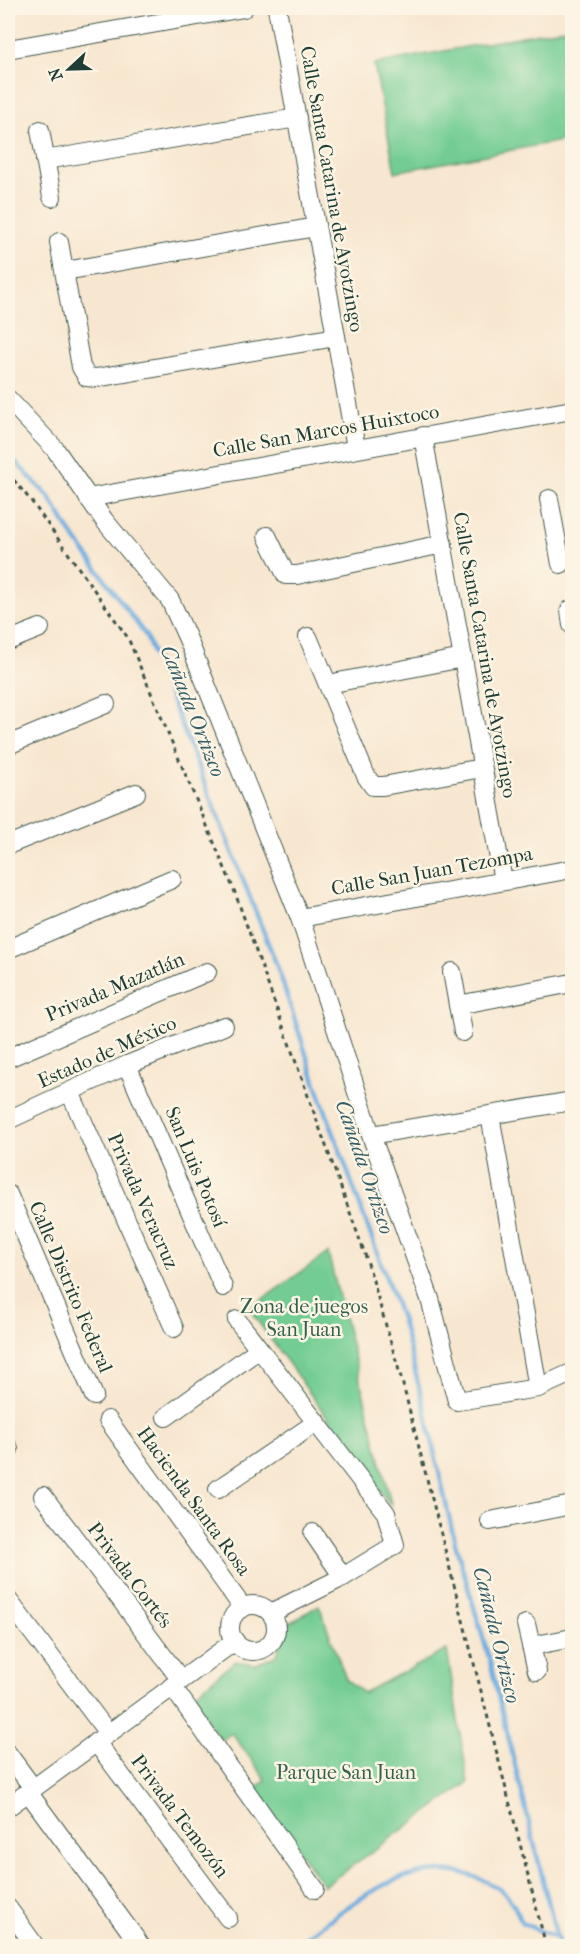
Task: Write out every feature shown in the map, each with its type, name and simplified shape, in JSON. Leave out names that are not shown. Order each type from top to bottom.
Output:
[{"type":"street","points":[[8,49],[244,8]]},
{"type":"street","name":"Calle Santa Catarina de Ayotzingo","points":[[277,8],[356,448]]},
{"type":"street","points":[[45,160],[297,118]]},
{"type":"street","points":[[40,130],[52,197]]},
{"type":"street","points":[[65,271],[316,227]]},
{"type":"street","points":[[59,242],[81,367],[87,377],[96,378],[336,337]]},
{"type":"street","points":[[8,399],[55,449],[88,498],[170,600],[300,918],[371,1135],[430,1299],[457,1401],[538,1388],[569,1374]]},
{"type":"street","name":"Calle San Marcos Huixtoco","points":[[88,498],[573,410]]},
{"type":"street","name":"Calle Santa Catarina de Ayotzingo","points":[[423,436],[502,881]]},
{"type":"street","points":[[549,499],[564,528],[561,564]]},
{"type":"street","points":[[267,536],[286,575],[297,575],[443,544]]},
{"type":"street","points":[[8,642],[40,628]]},
{"type":"street","points":[[308,637],[366,776],[373,786],[482,768]]},
{"type":"street","points":[[328,684],[463,658]]},
{"type":"street","points":[[8,745],[106,705]]},
{"type":"street","points":[[8,845],[136,793]]},
{"type":"street","name":"Calle San Juan Tezompa","points":[[300,918],[573,868]]},
{"type":"street","points":[[8,949],[172,879]]},
{"type":"street","name":"Privada Mazatlán","points":[[8,1058],[207,972]]},
{"type":"street","points":[[452,972],[464,1032]]},
{"type":"street","points":[[458,1005],[573,983]]},
{"type":"street","name":"Estado de México","points":[[8,1120],[127,1065],[224,1026]]},
{"type":"street","name":"San Luis Potosí","points":[[127,1065],[223,1287]]},
{"type":"street","name":"Privada Veracruz","points":[[70,1092],[174,1328]]},
{"type":"street","points":[[371,1135],[573,1101]]},
{"type":"street","points":[[490,1115],[538,1388]]},
{"type":"street","name":"Calle Distrito Federal","points":[[8,1194],[94,1396]]},
{"type":"street","points":[[237,1320],[386,1513],[394,1545],[343,1576],[270,1613]]},
{"type":"street","points":[[166,1417],[258,1349]]},
{"type":"street","name":"Hacienda Santa Rosa","points":[[108,1420],[243,1608]]},
{"type":"street","points":[[218,1489],[317,1422]]},
{"type":"street","name":"Privada Cortés","points":[[44,1496],[176,1683],[315,1889]]},
{"type":"street","points":[[490,1521],[573,1505]]},
{"type":"street","points":[[313,1533],[343,1576]]},
{"type":"street","name":"Privada Temozón","points":[[8,1600],[228,1918]]},
{"type":"street","points":[[258,1606],[270,1613],[276,1627],[275,1635],[267,1647],[253,1651],[239,1646],[231,1627],[232,1620],[243,1608],[258,1606]]},
{"type":"street","points":[[526,1624],[537,1671]]},
{"type":"street","points":[[531,1646],[573,1638]]},
{"type":"street","points":[[8,1807],[235,1641]]},
{"type":"street","points":[[8,1754],[30,1790],[141,1947]]},
{"type":"street","points":[[8,1908],[35,1947]]},
{"type":"path","points":[[8,473],[32,502],[128,638],[234,890],[370,1271],[402,1381],[546,1947]]},
{"type":"green space","points":[[572,27],[572,139],[395,172],[374,64]]},
{"type":"green space","name":"Zona de juegos San Juan","points":[[328,1253],[392,1507],[249,1309]]},
{"type":"green space","name":"Parque San Juan","points":[[319,1605],[346,1679],[363,1693],[447,1650],[468,1783],[324,1886],[254,1789],[266,1780],[232,1733],[221,1741],[198,1706],[195,1694],[235,1661],[256,1664],[277,1655],[285,1626]]},
{"type":"waterway","name":"Cañada Ortizco","points":[[8,454],[49,497],[71,533],[146,636],[276,963],[318,1090],[402,1321],[455,1543],[489,1658],[559,1946]]},
{"type":"waterway","points":[[294,1946],[356,1901],[378,1888],[401,1878],[425,1872],[449,1871],[475,1877],[499,1889],[510,1899],[522,1923],[557,1938]]}]
